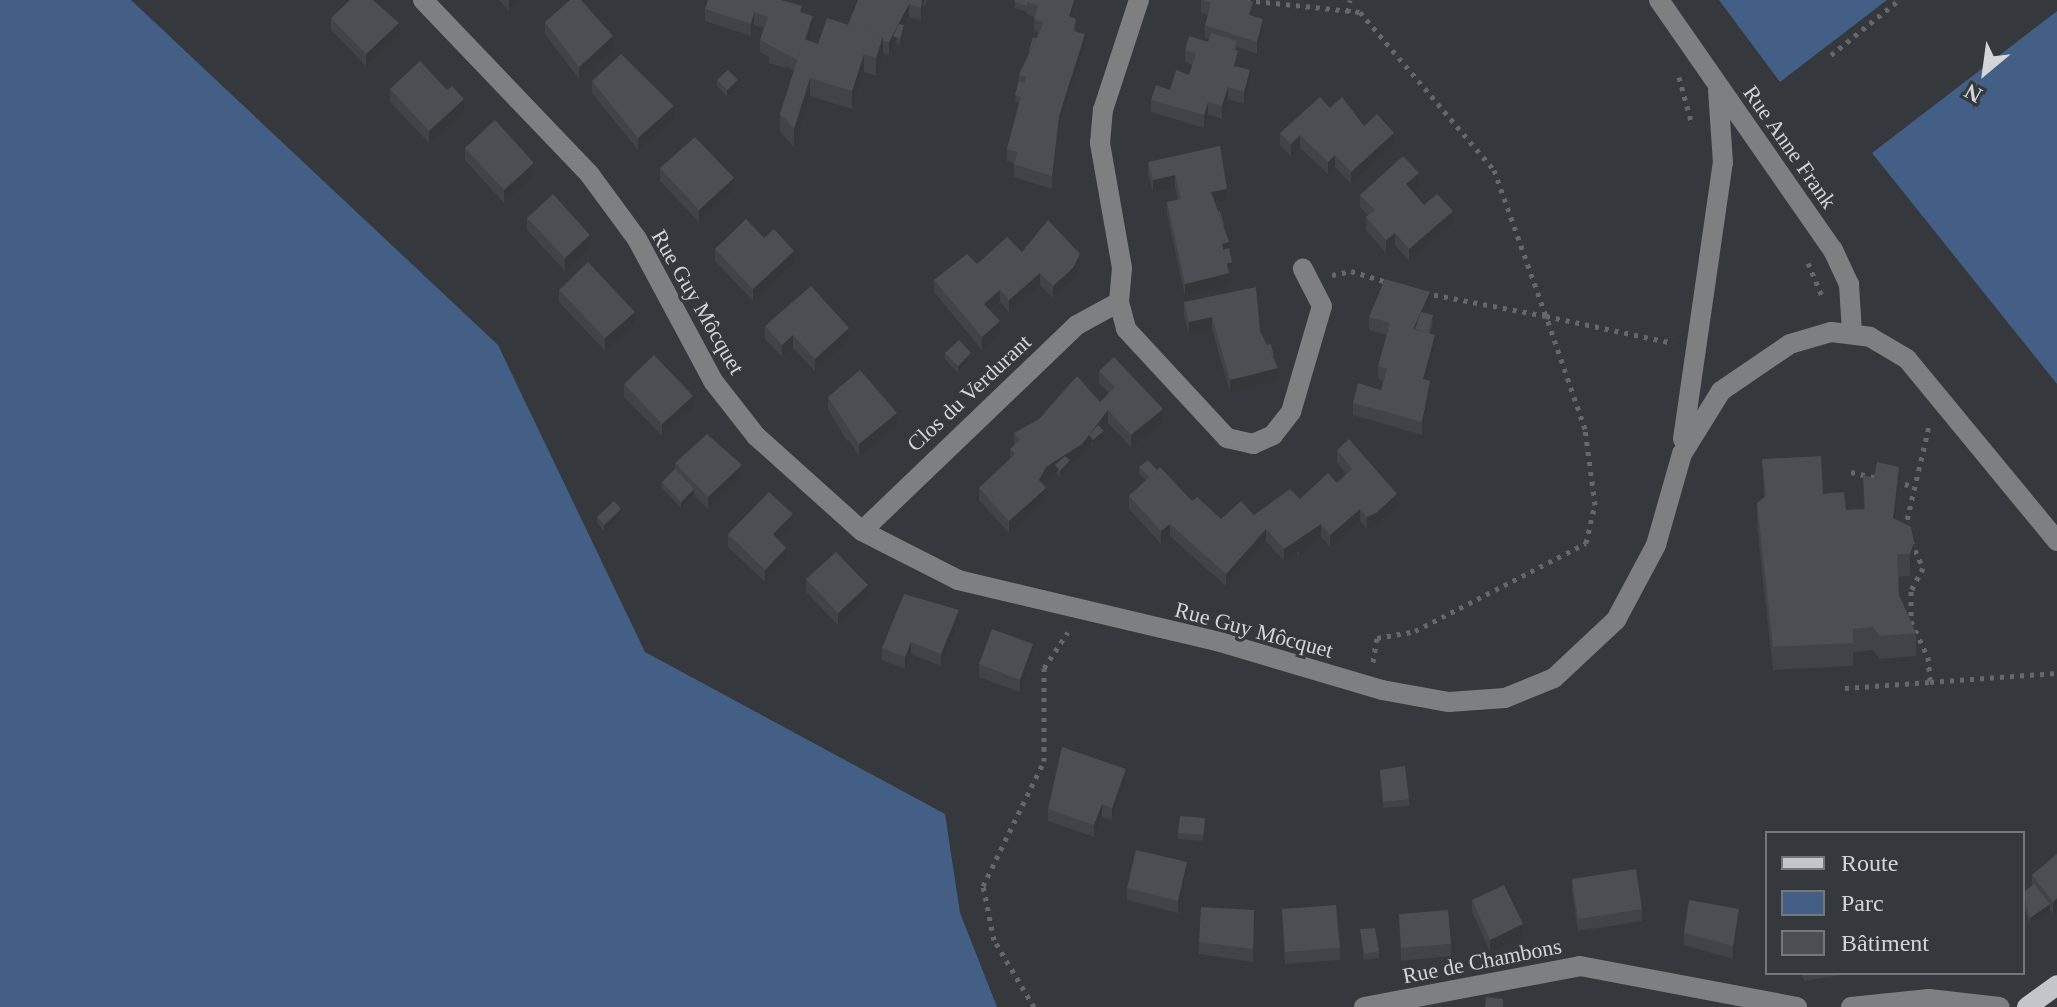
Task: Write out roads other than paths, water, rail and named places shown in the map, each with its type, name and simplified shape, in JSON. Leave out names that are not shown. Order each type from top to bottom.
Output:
[{"type":"main road","points":[[2027,1007],[2057,985]]},
{"type":"street","name":"Rue Guy Môcquet","points":[[423,0],[590,175],[637,239],[713,381],[756,436],[862,531],[958,580],[1075,612],[1220,642],[1368,686],[1476,702],[1528,689],[1575,662],[1634,592],[1656,545],[1682,454],[1721,391],[1762,359],[1815,335],[1852,333],[1889,346],[1937,394],[2057,541]]},
{"type":"street","points":[[1139,0],[1103,110],[1100,143],[1122,268],[1119,302],[1126,329],[1227,438],[1253,444],[1273,435],[1291,412],[1322,306],[1305,274]]},
{"type":"street","name":"Rue Anne Frank","points":[[1659,0],[1833,250],[1849,284],[1852,333]]},
{"type":"street","points":[[1682,454],[1723,163],[1718,86]]},
{"type":"street","name":"Clos du Verdurant","points":[[862,531],[1077,325],[1119,302]]},
{"type":"street","name":"Rue de Chambons","points":[[1364,1007],[1580,966],[1797,1007]]},
{"type":"street","points":[[1851,1007],[1929,999],[2000,1007]]}]
